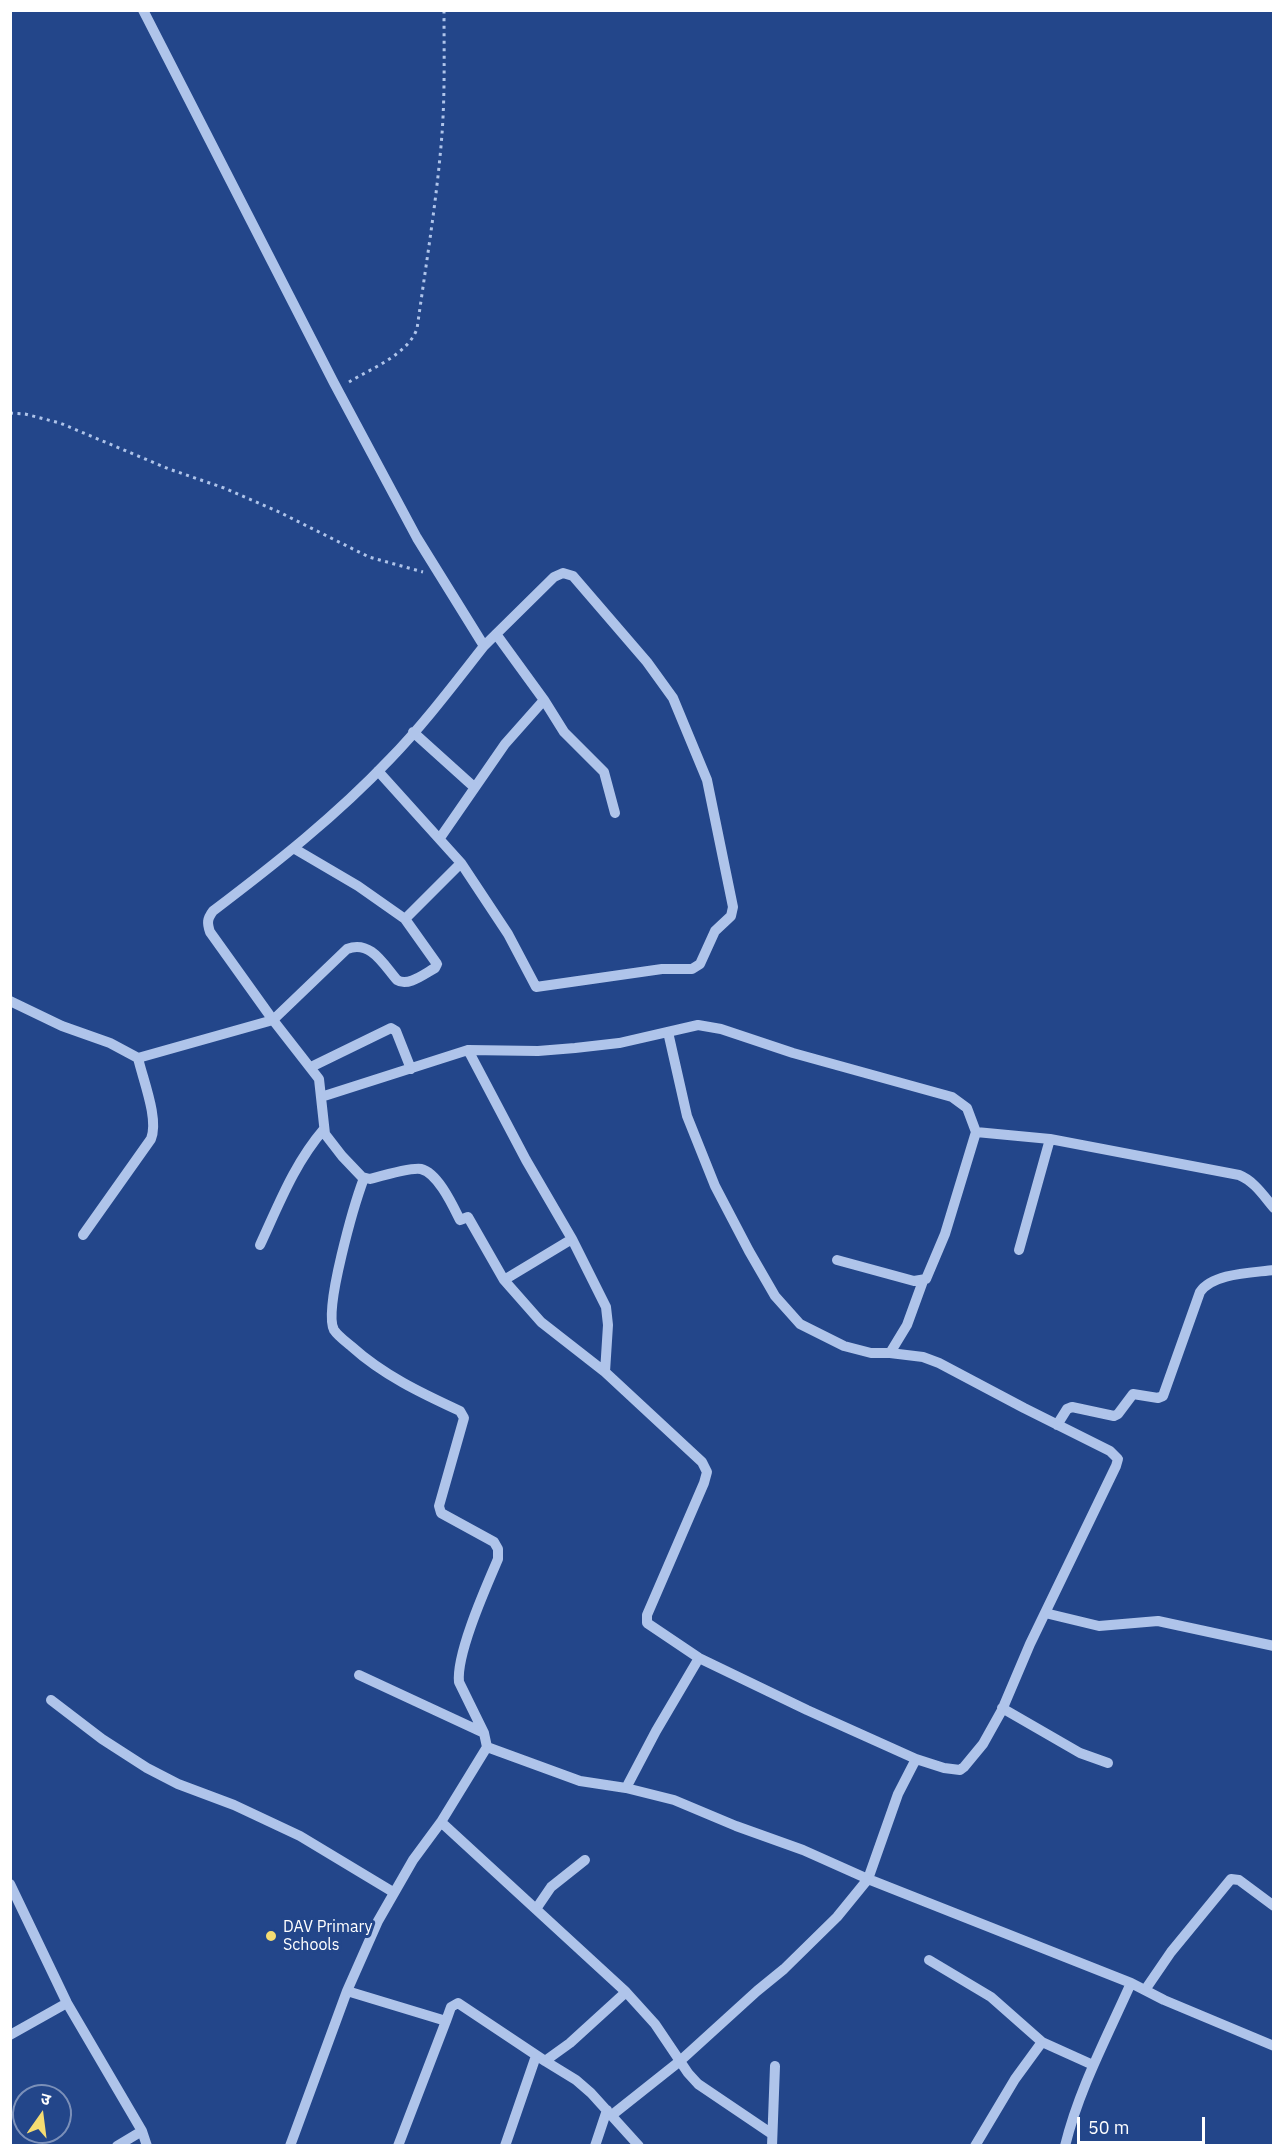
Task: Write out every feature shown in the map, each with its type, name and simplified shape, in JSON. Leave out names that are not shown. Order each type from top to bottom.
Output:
[{"type":"street","points":[[143,10],[417,538],[484,646]]},
{"type":"street","points":[[378,771],[461,863],[508,934],[536,987],[662,969],[692,969],[700,964],[715,931],[728,920],[733,910],[707,780],[673,698],[647,662],[573,576],[563,573],[555,577],[484,646],[414,732],[378,771],[295,849],[213,911],[208,920],[210,932],[273,1020],[319,1079],[324,1129],[342,1156],[364,1178],[370,1179],[417,1169],[425,1171],[443,1187],[460,1221],[467,1216],[469,1218],[504,1280],[541,1322],[605,1372],[706,1466],[707,1477],[685,1523],[646,1620],[650,1626],[699,1658],[807,1710],[916,1759],[944,1768],[960,1770],[983,1744],[1002,1708],[1118,1459],[1110,1451],[939,1363],[890,1353],[871,1353],[844,1346],[800,1324],[776,1296],[749,1251],[711,1176],[687,1116],[668,1032]]},
{"type":"street","points":[[496,634],[544,700],[564,732],[604,772],[615,813]]},
{"type":"street","points":[[440,838],[505,744],[544,700]]},
{"type":"street","points":[[414,732],[474,787]]},
{"type":"street","points":[[10,1001],[62,1026],[110,1043],[138,1058],[273,1020],[347,949],[353,947],[365,947],[372,951],[402,983],[435,968],[437,964],[435,959],[405,919],[358,886],[295,849]]},
{"type":"street","points":[[405,919],[461,863]]},
{"type":"street","points":[[321,1096],[468,1050],[538,1051],[575,1048],[618,1043],[698,1025],[721,1029],[793,1053],[952,1097],[967,1108],[976,1132],[945,1234],[930,1274],[923,1281],[907,1325],[890,1353]]},
{"type":"street","points":[[311,1067],[391,1028],[396,1031],[411,1069]]},
{"type":"street","points":[[468,1050],[526,1160],[572,1239],[606,1307],[608,1325],[605,1372]]},
{"type":"street","points":[[83,1235],[154,1132],[154,1118],[138,1058]]},
{"type":"street","points":[[260,1245],[295,1168],[324,1129]]},
{"type":"street","points":[[976,1132],[1050,1139],[1239,1175],[1247,1178],[1256,1186],[1274,1208]]},
{"type":"street","points":[[1019,1250],[1050,1139]]},
{"type":"street","points":[[290,2145],[347,1991],[393,1892],[488,1748],[484,1733],[459,1682],[459,1675],[468,1639],[498,1559],[498,1549],[494,1542],[441,1513],[439,1506],[464,1418],[460,1411],[399,1382],[366,1360],[340,1336],[333,1326],[336,1281],[353,1210],[364,1178]]},
{"type":"street","points":[[504,1280],[572,1239]]},
{"type":"street","points":[[837,1260],[914,1281],[923,1281]]},
{"type":"street","points":[[1057,1425],[1067,1409],[1072,1407],[1113,1416],[1118,1414],[1133,1394],[1158,1398],[1163,1396],[1200,1292],[1205,1285],[1213,1279],[1274,1270]]},
{"type":"street","points":[[1045,1613],[1099,1626],[1158,1621],[1274,1646]]},
{"type":"street","points":[[626,1788],[699,1658]]},
{"type":"street","points":[[359,1676],[484,1733]]},
{"type":"street","points":[[51,1700],[102,1739],[147,1768],[178,1784],[234,1805],[300,1836],[393,1892]]},
{"type":"street","points":[[1002,1708],[1080,1753],[1108,1763]]},
{"type":"street","points":[[488,1748],[580,1780],[674,1800],[736,1826],[803,1850],[868,1880],[1131,1983],[1274,2046]]},
{"type":"street","points":[[595,2145],[609,2112],[680,2061],[792,1961],[837,1917],[868,1880],[898,1794],[916,1759]]},
{"type":"street","points":[[441,1822],[626,1992],[655,2024],[698,2084],[772,2140]]},
{"type":"street","points":[[536,1909],[551,1887],[585,1860]]},
{"type":"street","points":[[1145,1990],[1171,1952],[1231,1879],[1239,1880],[1274,1906]]},
{"type":"street","points":[[10,1884],[67,2003],[142,2131],[147,2145]]},
{"type":"street","points":[[929,1960],[992,1997],[1042,2042],[1093,2065]]},
{"type":"street","points":[[1065,2145],[1069,2127],[1093,2065],[1131,1983]]},
{"type":"street","points":[[347,1991],[446,2021]]},
{"type":"street","points":[[505,2145],[541,2059],[570,2043],[626,1992]]},
{"type":"street","points":[[10,2035],[67,2003]]},
{"type":"street","points":[[398,2145],[451,2007],[458,2003],[576,2080],[639,2145]]},
{"type":"street","points":[[975,2145],[1000,2103],[1042,2042]]},
{"type":"street","points":[[772,2140],[775,2066]]},
{"type":"street","points":[[117,2145],[142,2131]]},
{"type":"path","points":[[338,389],[402,350],[417,329],[442,132],[445,74],[444,10]]},
{"type":"path","points":[[10,413],[25,414],[60,423],[169,469],[224,488],[278,511],[369,557],[439,576]]},
{"type":"place","name":"DAV Primary Schools","points":[[271,1936]]}]
